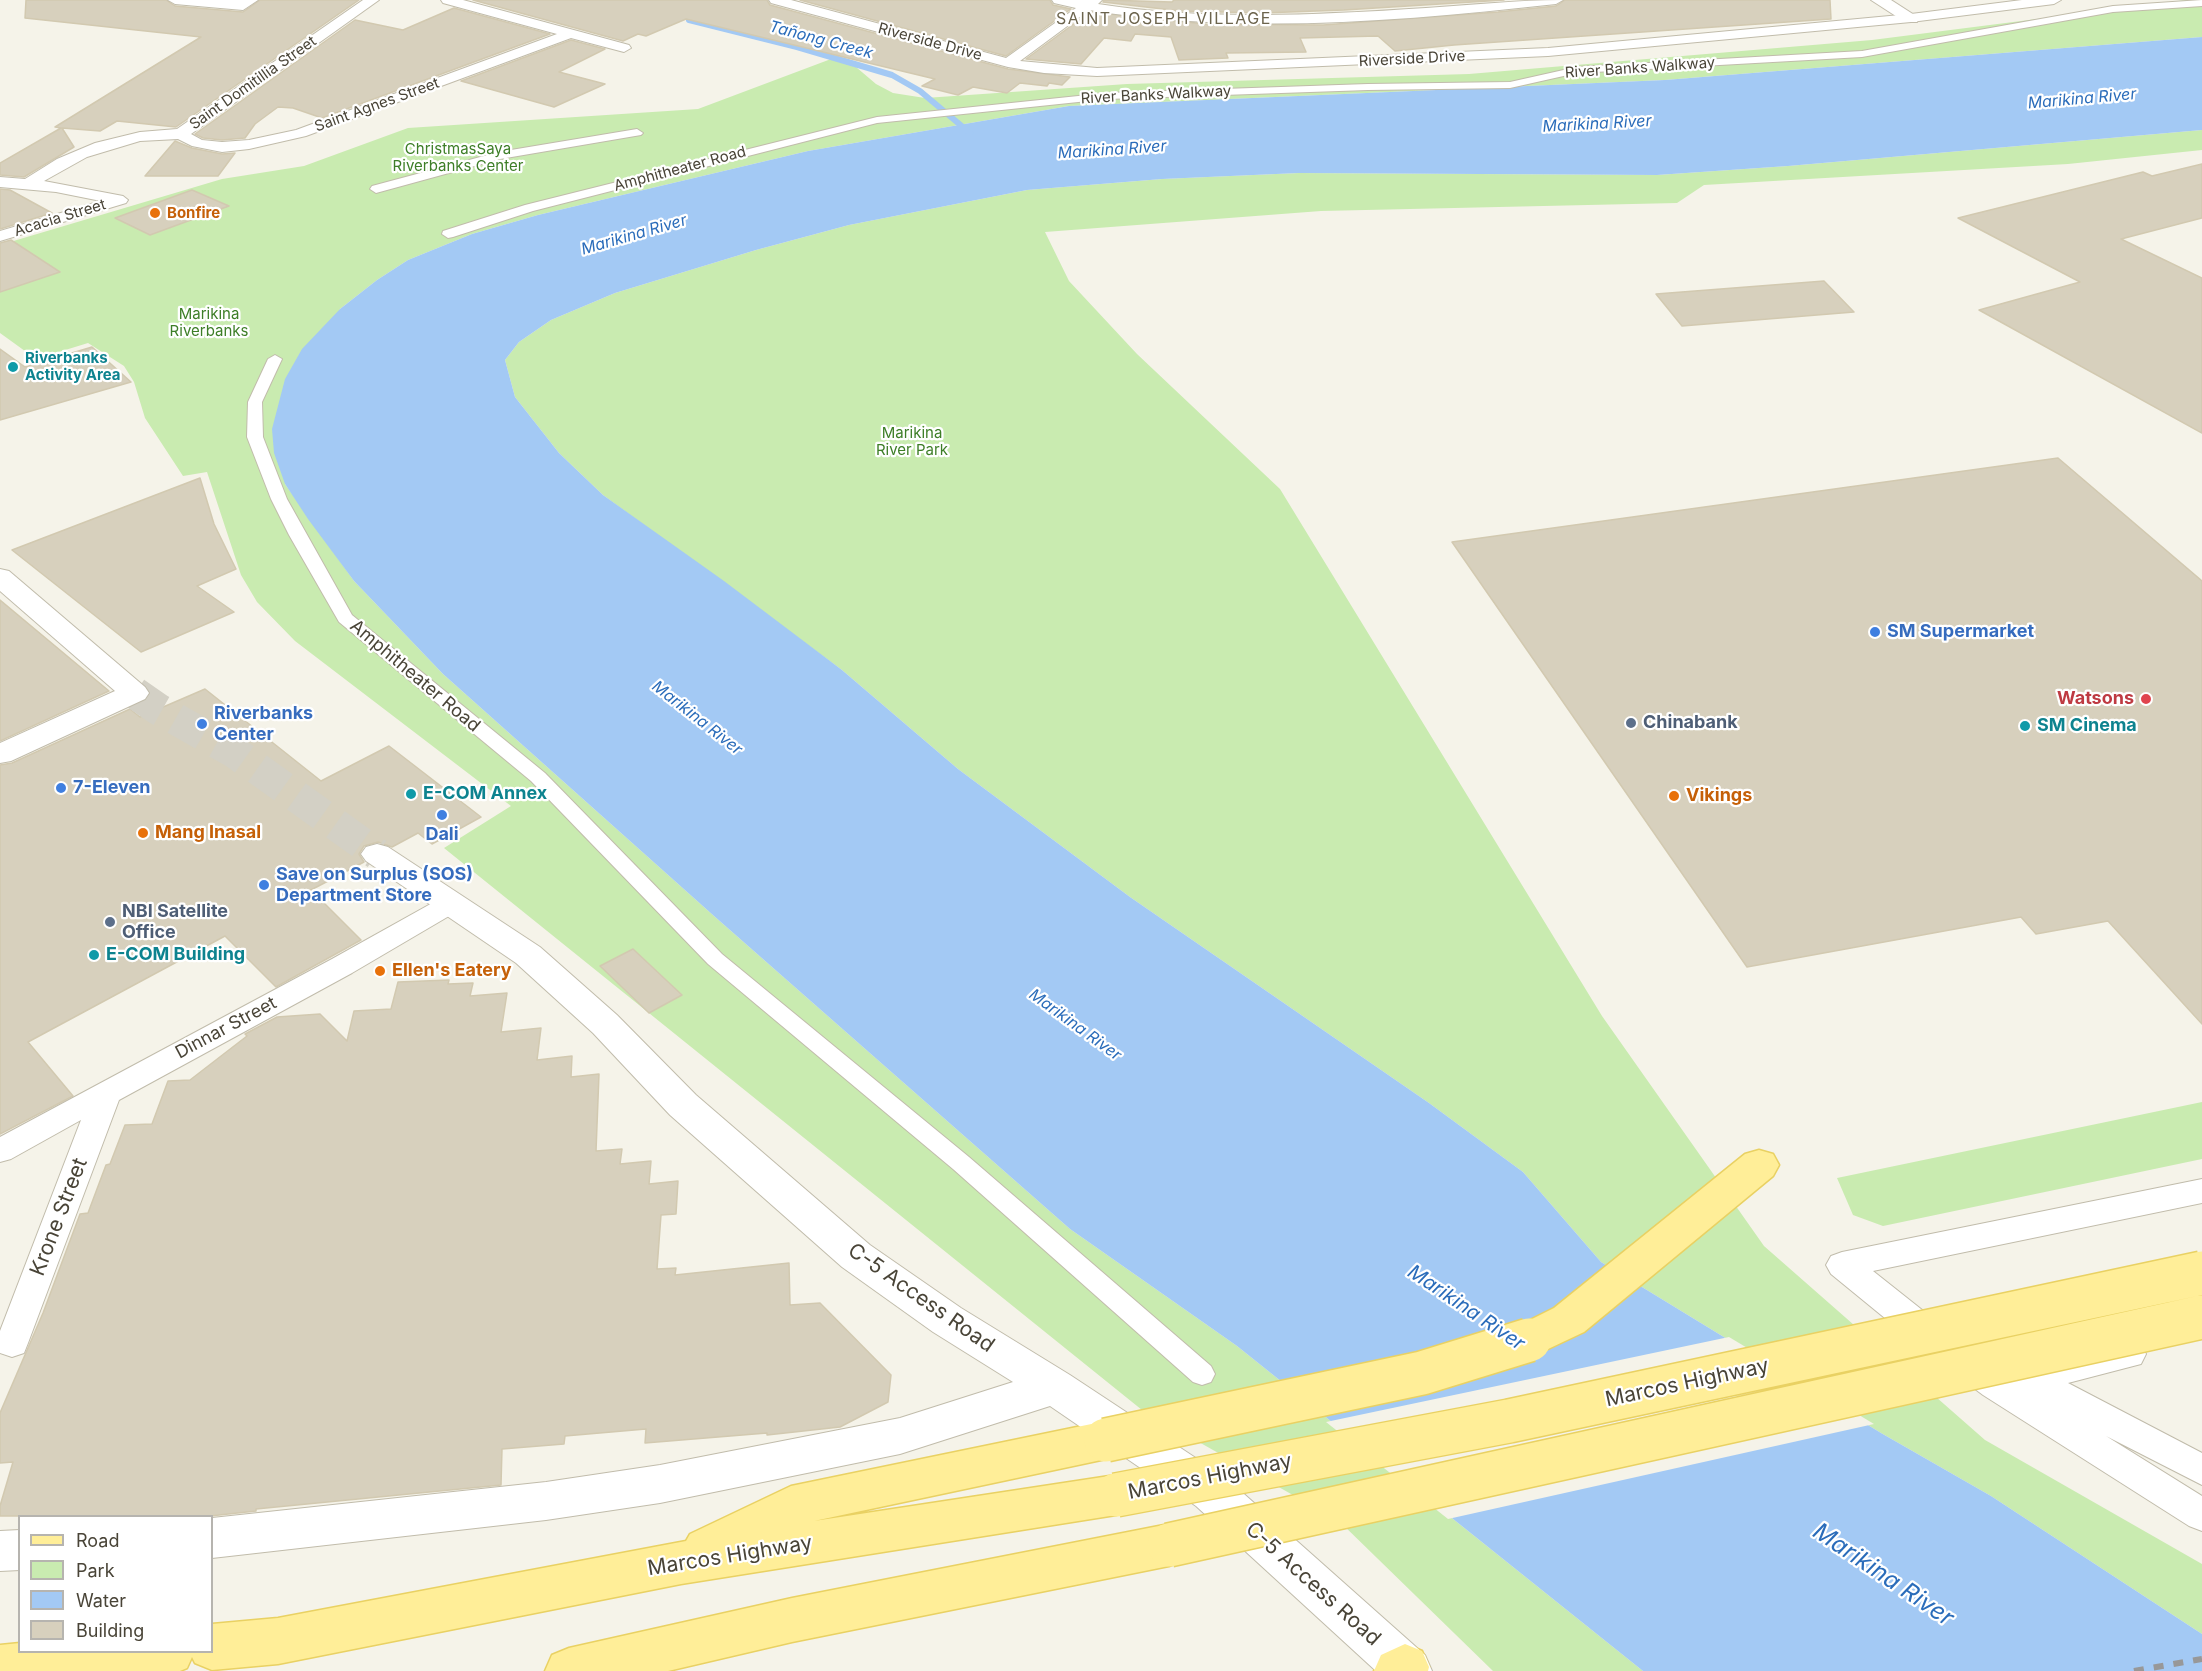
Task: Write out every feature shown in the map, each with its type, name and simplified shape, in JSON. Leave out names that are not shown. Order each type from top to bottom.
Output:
[{"type":"main road","points":[[681,1563],[791,1506],[1422,1373],[1529,1340],[1569,1320],[1759,1165]]},
{"type":"main road","name":"Marcos Highway","points":[[213,1647],[278,1641],[681,1563],[1116,1495],[1509,1421],[2202,1273]]},
{"type":"main road","points":[[569,1671],[792,1620],[1169,1545],[2202,1317]]},
{"type":"main road","points":[[0,1668],[159,1653]]},
{"type":"street","points":[[175,0],[247,3]]},
{"type":"street","name":"Saint Domitillia Street","points":[[28,185],[53,168],[83,153],[133,136],[154,133],[181,134],[372,0]]},
{"type":"street","points":[[448,0],[624,48]]},
{"type":"street","name":"Riverside Drive","points":[[776,0],[1008,63],[1044,69],[1097,72],[1513,54],[1911,18],[2054,0]]},
{"type":"street","points":[[1059,0],[1183,18],[1236,20],[1450,12],[1556,0]]},
{"type":"street","points":[[1879,0],[1911,18]]},
{"type":"street","points":[[1008,63],[1090,3]]},
{"type":"street","name":"River Banks Walkway","points":[[915,117],[1004,105],[1107,96],[1368,87],[1510,85],[1577,70],[1862,54],[2113,9],[2202,3]]},
{"type":"street","name":"Saint Agnes Street","points":[[181,134],[198,144],[220,147],[269,141],[301,133],[569,34]]},
{"type":"street","name":"Amphitheater Road","points":[[448,234],[529,208],[736,154],[877,120],[915,117]]},
{"type":"street","points":[[376,189],[499,156],[637,133]]},
{"type":"street","points":[[0,182],[28,185]]},
{"type":"street","name":"Acacia Street","points":[[0,236],[120,200],[28,185]]},
{"type":"street","name":"Amphitheater Road","points":[[275,359],[255,402],[255,437],[292,526],[345,618],[538,777],[715,959],[961,1164],[1202,1374]]},
{"type":"street","points":[[0,577],[135,693],[0,754]]},
{"type":"street","name":"C-5 Access Road","points":[[377,854],[528,955],[605,1024],[683,1105],[856,1256],[947,1320],[1055,1386],[1211,1492],[1404,1670]]},
{"type":"street","name":"Dinnar Street","points":[[0,1151],[342,966],[452,903]]},
{"type":"street","name":"Krone Street","points":[[12,1343],[107,1092]]},
{"type":"street","points":[[2202,1191],[1842,1265],[1995,1385],[2202,1515]]},
{"type":"street","points":[[1904,1314],[2202,1470]]},
{"type":"street","points":[[1995,1385],[2030,1379],[2202,1335]]},
{"type":"street","points":[[213,1538],[546,1501],[660,1484],[900,1436],[1055,1386]]},
{"type":"street","points":[[0,1551],[18,1550]]},
{"type":"green space","name":"Marikina Riverbanks","points":[[2186,0],[2202,0],[2202,37],[1665,80],[1069,106],[808,151],[538,215],[472,234],[408,260],[377,280],[340,309],[285,484],[354,581],[443,674],[1070,1229],[1237,1346],[1643,1671],[1493,1671],[1339,1521],[1142,1410],[444,848],[511,806],[295,641],[257,602],[241,575],[207,472],[183,476],[145,418],[134,382],[124,366],[88,343],[36,359],[0,333],[0,245],[222,179],[304,166],[408,128],[698,109],[831,59],[856,67],[876,84],[893,93],[925,98],[1127,84],[1469,74],[1872,40]]},
{"type":"green space","name":"Marikina River Park","points":[[2202,130],[2202,150],[2068,164],[1704,185],[1677,203],[1321,211],[1045,232],[1069,281],[1137,354],[1280,489],[1602,1016],[1764,1246],[1985,1440],[2202,1564],[2202,1634],[1991,1496],[1881,1433],[1601,1262],[1523,1172],[1429,1103],[1130,897],[958,769],[842,670],[603,495],[559,453],[515,397],[505,360],[519,342],[551,320],[615,293],[756,250],[849,225],[1027,190],[1162,179],[1299,173],[1657,175],[1788,166]]},
{"type":"green space","points":[[2202,1102],[2202,1159],[1883,1226],[1853,1215],[1837,1178]]},
{"type":"water","name":"Marikina River","points":[[2202,37],[2202,130],[1788,166],[1657,175],[1299,173],[1162,179],[1027,190],[849,225],[756,250],[615,293],[551,320],[519,342],[505,360],[515,397],[559,453],[603,495],[724,581],[842,670],[958,769],[1130,897],[1429,1103],[1523,1172],[1601,1262],[1881,1433],[1991,1496],[2202,1634],[2202,1671],[1643,1671],[1237,1346],[1070,1229],[714,916],[443,674],[354,581],[285,484],[274,453],[272,429],[285,379],[302,349],[340,309],[377,280],[408,260],[472,234],[538,215],[808,151],[1069,106],[1665,80]]},
{"type":"pier","points":[[1729,1337],[1874,1424],[1448,1519],[1326,1422]]},
{"type":"building","points":[[26,0],[166,0],[175,6],[243,12],[260,0],[359,0],[176,127],[117,121],[100,131],[62,128],[74,147],[24,177],[0,175],[0,163],[61,128],[55,127],[201,37],[25,18]]},
{"type":"building","points":[[473,0],[767,0],[770,5],[1008,69],[1070,77],[1062,85],[1020,83],[1007,93],[973,87],[958,95],[922,86],[935,79],[686,19],[646,36],[638,34],[623,41]]},
{"type":"building","points":[[800,0],[1050,0],[1053,5],[1071,9],[1006,56]]},
{"type":"building","points":[[1104,0],[1172,2],[1174,0],[1504,0],[1262,13],[1180,11],[1103,2]]},
{"type":"building","points":[[1565,0],[1830,0],[1831,19],[1395,51],[1378,36],[1300,38],[1306,52],[1226,53],[1228,58],[1179,60],[1171,37],[1135,34],[1131,41],[1104,38],[1081,64],[1026,59],[1090,12],[1205,24],[1323,25],[1498,12],[1556,6]]},
{"type":"building","points":[[454,8],[550,34],[322,118],[293,108],[278,107],[255,124],[245,138],[222,140],[203,138],[195,134],[355,20],[403,30]]},
{"type":"building","points":[[571,40],[605,49],[559,72],[605,84],[554,107],[461,81]]},
{"type":"building","points":[[175,141],[192,148],[222,154],[235,153],[218,176],[145,176]]},
{"type":"building","points":[[2202,164],[2202,218],[2121,239],[2202,278],[2202,433],[1979,310],[2080,282],[1958,218],[2143,172],[2152,176]]},
{"type":"building","points":[[0,189],[10,190],[52,213],[0,229]]},
{"type":"building","points":[[192,190],[229,206],[150,235],[115,218]]},
{"type":"building","points":[[11,240],[60,272],[0,292],[0,243]]},
{"type":"building","points":[[1824,281],[1854,312],[1682,326],[1656,294]]},
{"type":"building","points":[[92,347],[131,382],[0,420],[0,349],[25,367]]},
{"type":"building","points":[[2058,458],[2202,581],[2202,1024],[2108,921],[2036,934],[2021,917],[1747,967],[1452,542]]},
{"type":"building","points":[[200,478],[214,524],[236,569],[197,586],[234,612],[141,652],[12,550]]},
{"type":"building","points":[[0,600],[109,691],[0,741]]},
{"type":"building","name":"E-COM Building","points":[[205,689],[321,781],[389,746],[481,817],[432,844],[418,833],[392,847],[378,842],[364,846],[359,854],[364,862],[311,890],[361,940],[276,987],[225,936],[28,1042],[73,1096],[0,1134],[0,765],[12,763],[130,709],[140,717]]},
{"type":"building","points":[[633,949],[682,995],[649,1013],[600,966]]},
{"type":"building","points":[[449,980],[448,984],[473,983],[470,996],[507,993],[501,1032],[541,1028],[537,1060],[572,1056],[571,1077],[599,1074],[596,1151],[622,1149],[620,1164],[651,1161],[649,1184],[678,1181],[676,1214],[661,1215],[657,1269],[676,1268],[675,1275],[789,1263],[790,1305],[820,1303],[891,1375],[888,1402],[840,1427],[767,1435],[767,1433],[645,1443],[646,1429],[565,1436],[564,1444],[502,1449],[501,1485],[256,1509],[256,1511],[213,1516],[0,1516],[0,1506],[13,1462],[0,1463],[0,1413],[43,1313],[80,1214],[88,1213],[106,1165],[110,1164],[125,1125],[152,1124],[168,1081],[190,1080],[247,1036],[245,1034],[277,1017],[320,1014],[347,1041],[354,1011],[391,1009],[398,982]]},
{"type":"waterway","name":"Tañong Creek","points":[[689,20],[797,47],[892,75],[920,91],[970,133]]},
{"type":"tunnel","points":[[135,693],[158,709],[234,752],[377,854]]},
{"type":"railway","points":[[2134,1671],[2202,1659]]},
{"type":"place","name":"Bonfire","points":[[155,213]]},
{"type":"place","name":"Riverbanks Activity Area","points":[[13,367]]},
{"type":"place","name":"SM Supermarket","points":[[1875,632]]},
{"type":"place","name":"Watsons","points":[[2146,699]]},
{"type":"place","name":"Chinabank","points":[[1631,723]]},
{"type":"place","name":"Riverbanks Center","points":[[202,724]]},
{"type":"place","name":"SM Cinema","points":[[2025,726]]},
{"type":"place","name":"7-Eleven","points":[[61,788]]},
{"type":"place","name":"E-COM Annex","points":[[411,794]]},
{"type":"place","name":"Vikings","points":[[1674,796]]},
{"type":"place","name":"Dali","points":[[442,815]]},
{"type":"place","name":"Mang Inasal","points":[[143,833]]},
{"type":"place","name":"Save on Surplus (SOS) Department Store","points":[[264,885]]},
{"type":"place","name":"NBI Satellite Office","points":[[110,922]]},
{"type":"place","name":"E-COM Building","points":[[94,955]]},
{"type":"place","name":"Ellen's Eatery","points":[[380,971]]},
{"type":"district","name":"SAINT JOSEPH VILLAGE","points":[[1164,19]]},
{"type":"park label","name":"ChristmasSaya Riverbanks Center","points":[[458,158]]}]
